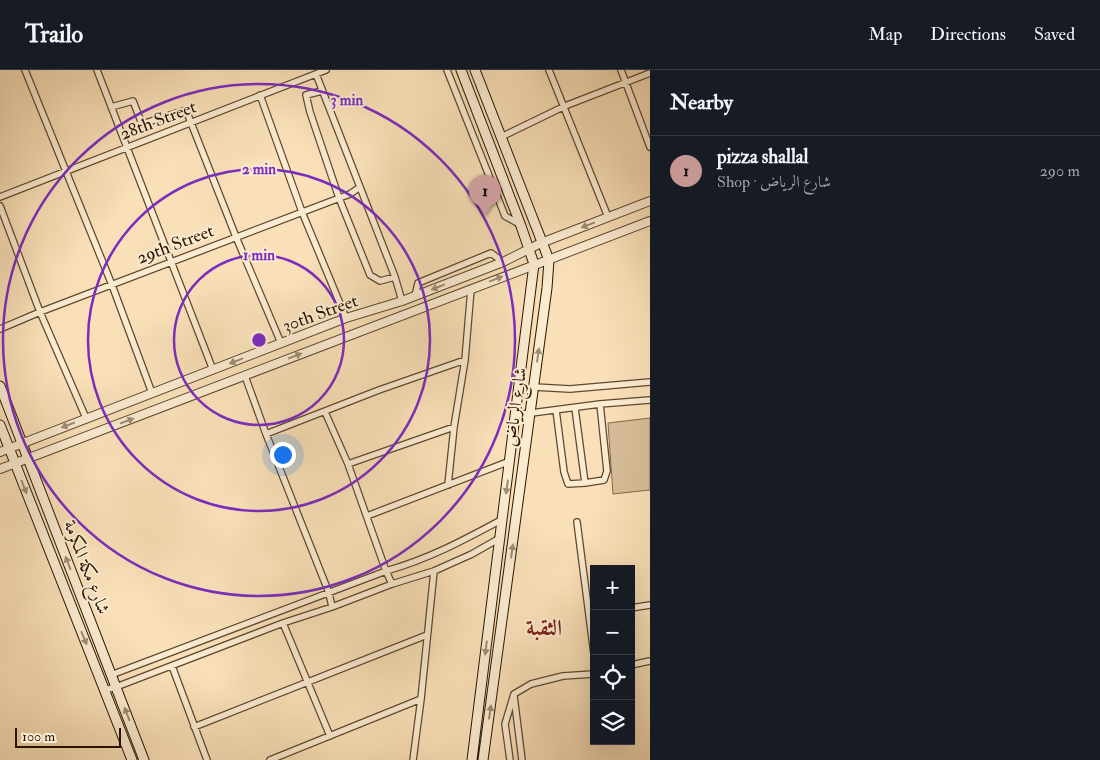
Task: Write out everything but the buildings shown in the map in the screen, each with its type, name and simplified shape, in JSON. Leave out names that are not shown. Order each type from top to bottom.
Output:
[{"type":"main road","name":"شارع الرياض","points":[[461,70],[534,264],[472,760]]},
{"type":"main road","name":"شارع الرياض","points":[[475,70],[549,260],[534,387],[483,760]]},
{"type":"main road","name":"شارع مكة المكرمة","points":[[0,386],[144,760]]},
{"type":"main road","name":"شارع مكة المكرمة","points":[[0,425],[4,450],[15,463],[132,760]]},
{"type":"street","points":[[25,70],[112,285],[152,393]]},
{"type":"street","points":[[97,70],[213,370]]},
{"type":"street","name":"28th Street","points":[[0,197],[326,70]]},
{"type":"street","points":[[447,70],[505,216],[521,226]]},
{"type":"street","points":[[550,70],[608,217]]},
{"type":"street","points":[[621,70],[650,147]]},
{"type":"street","points":[[501,136],[565,106],[650,73]]},
{"type":"street","points":[[316,74],[396,277],[402,301]]},
{"type":"street","points":[[322,91],[306,95],[339,198],[370,275],[380,281],[396,277]]},
{"type":"street","points":[[260,95],[302,212],[346,318]]},
{"type":"street","points":[[111,107],[133,101],[142,124],[186,110],[236,237],[281,343]]},
{"type":"street","name":"29th Street","points":[[0,329],[350,194],[360,187]]},
{"type":"street","name":"30th Street","points":[[4,450],[346,318],[415,296],[503,262],[541,243],[650,201]]},
{"type":"street","points":[[0,206],[40,312],[86,418]]},
{"type":"street","name":"30th Street","points":[[0,469],[534,264],[650,222]]},
{"type":"street","points":[[415,296],[418,283],[491,253],[503,262]]},
{"type":"street","points":[[448,485],[454,427],[465,360],[471,289]]},
{"type":"street","points":[[266,434],[379,390],[465,360]]},
{"type":"street","points":[[245,376],[332,607]]},
{"type":"street","points":[[534,387],[570,390],[650,382]]},
{"type":"street","points":[[516,415],[600,404],[650,400]]},
{"type":"street","points":[[556,410],[564,472],[568,484],[585,483],[604,480],[607,471],[600,404]]},
{"type":"street","points":[[576,408],[585,483]]},
{"type":"street","points":[[325,412],[348,464],[392,584]]},
{"type":"street","points":[[348,464],[454,427]]},
{"type":"street","points":[[367,516],[510,461]]},
{"type":"street","points":[[111,674],[386,571],[414,563],[460,542],[503,519]]},
{"type":"street","points":[[577,522],[592,610]]},
{"type":"street","points":[[105,690],[283,623],[434,571],[472,554],[500,538]]},
{"type":"street","points":[[413,760],[434,571]]},
{"type":"street","points":[[635,608],[650,606]]},
{"type":"street","points":[[283,623],[330,736]]},
{"type":"street","points":[[194,727],[427,635]]},
{"type":"street","points":[[635,664],[650,661]]},
{"type":"street","points":[[172,666],[207,760]]},
{"type":"street","points":[[510,760],[505,724],[514,694],[531,684],[563,676],[590,674]]},
{"type":"street","points":[[514,694],[522,760]]},
{"type":"street","points":[[270,760],[421,699]]},
{"type":"shaded area","points":[[650,418],[650,490],[613,494],[608,423]]},
{"type":"place","name":"pizza shallal","points":[[485,216]]},
{"type":"district","name":"الثقبة","points":[[544,627]]}]
